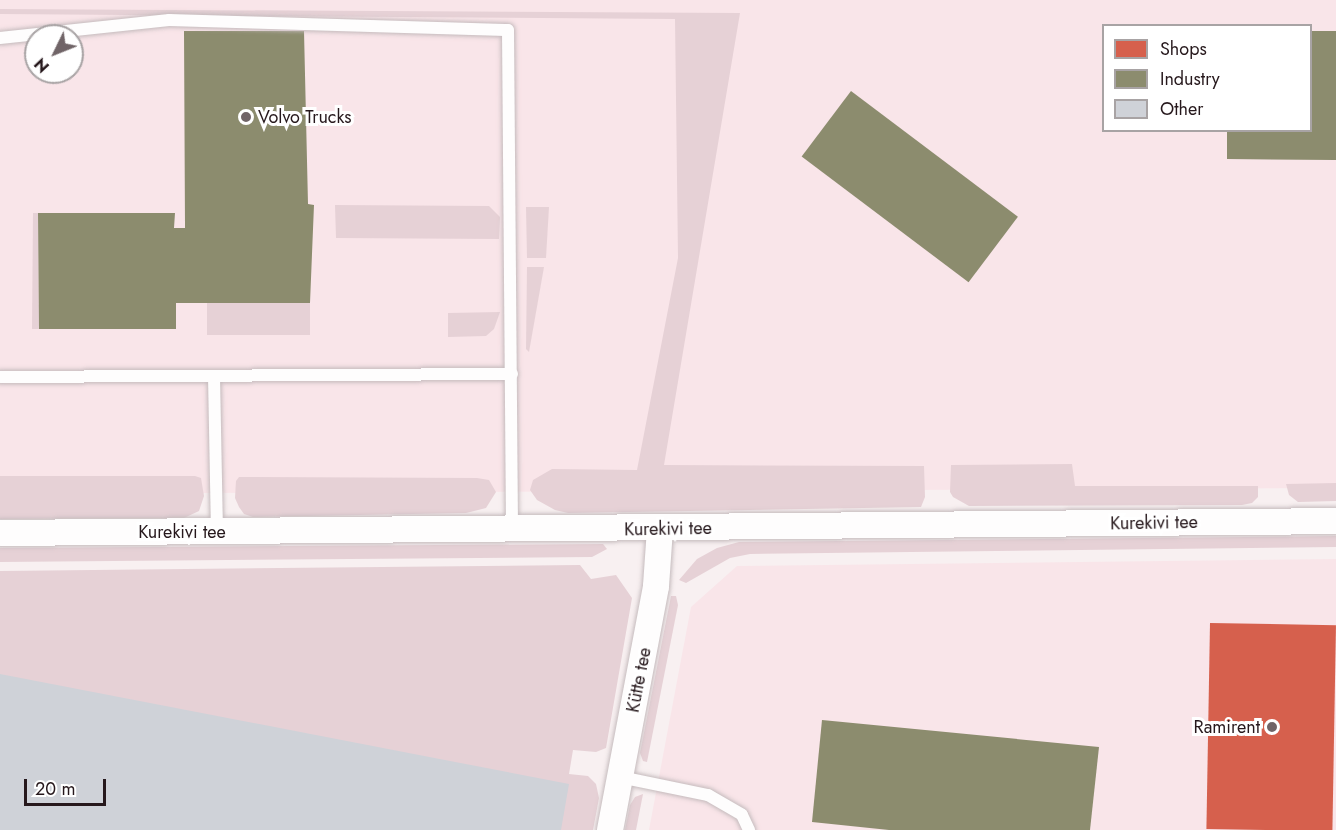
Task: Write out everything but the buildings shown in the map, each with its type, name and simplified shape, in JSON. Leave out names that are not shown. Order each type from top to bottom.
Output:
[{"type":"street","name":"Kurekivi tee","points":[[0,533],[660,529],[1336,521]]},
{"type":"street","name":"Kütte tee","points":[[610,830],[656,586],[660,529]]},
{"type":"lane","points":[[0,38],[169,20],[508,30],[512,530]]},
{"type":"lane","points":[[0,377],[512,374]]},
{"type":"lane","points":[[214,376],[217,532]]},
{"type":"lane","points":[[620,777],[708,795],[742,815],[749,830]]},
{"type":"shaded area","points":[[0,0],[1336,0],[1336,488],[0,494]]},
{"type":"shaded area","points":[[0,9],[740,13],[664,465],[924,466],[925,497],[921,507],[568,513],[555,510],[537,500],[530,490],[533,480],[552,469],[637,470],[678,258],[675,19],[0,14]]},
{"type":"shaded area","points":[[335,205],[489,206],[500,217],[499,239],[336,238]]},
{"type":"shaded area","points":[[526,207],[549,207],[546,258],[527,258]]},
{"type":"shaded area","points":[[33,213],[38,213],[39,329],[32,329]]},
{"type":"shaded area","points":[[527,267],[544,267],[529,352],[526,349]]},
{"type":"shaded area","points":[[207,303],[310,303],[310,335],[207,335]]},
{"type":"shaded area","points":[[500,312],[494,329],[486,336],[448,337],[448,313]]},
{"type":"shaded area","points":[[1072,464],[1075,486],[1258,486],[1258,497],[1252,503],[1242,505],[969,506],[953,497],[950,492],[951,465]]},
{"type":"shaded area","points":[[0,476],[195,476],[201,478],[204,496],[199,511],[184,518],[0,519]]},
{"type":"shaded area","points":[[239,477],[477,478],[489,480],[496,492],[486,508],[466,513],[253,517],[244,514],[235,498],[236,481]]},
{"type":"shaded area","points":[[1336,483],[1336,501],[1298,502],[1289,495],[1286,484]]},
{"type":"shaded area","points":[[1336,536],[1336,547],[750,554],[730,558],[686,583],[679,580],[697,559],[717,548],[739,542]]},
{"type":"shaded area","points":[[603,544],[607,549],[592,557],[0,562],[0,548]]},
{"type":"shaded area","points":[[1336,559],[1336,830],[649,830],[691,607],[737,566]]},
{"type":"shaded area","points":[[580,565],[591,579],[616,575],[632,598],[606,748],[596,752],[573,750],[569,774],[588,776],[596,784],[599,798],[593,830],[0,830],[0,571]]},
{"type":"shaded area","points":[[671,596],[676,596],[678,605],[647,762],[643,761],[640,753]]},
{"type":"shaded area","points":[[643,794],[636,830],[625,830],[630,805],[635,797]]},
{"type":"place","name":"Volvo Trucks","points":[[246,117]]},
{"type":"place","name":"Ramirent","points":[[1272,727]]}]
